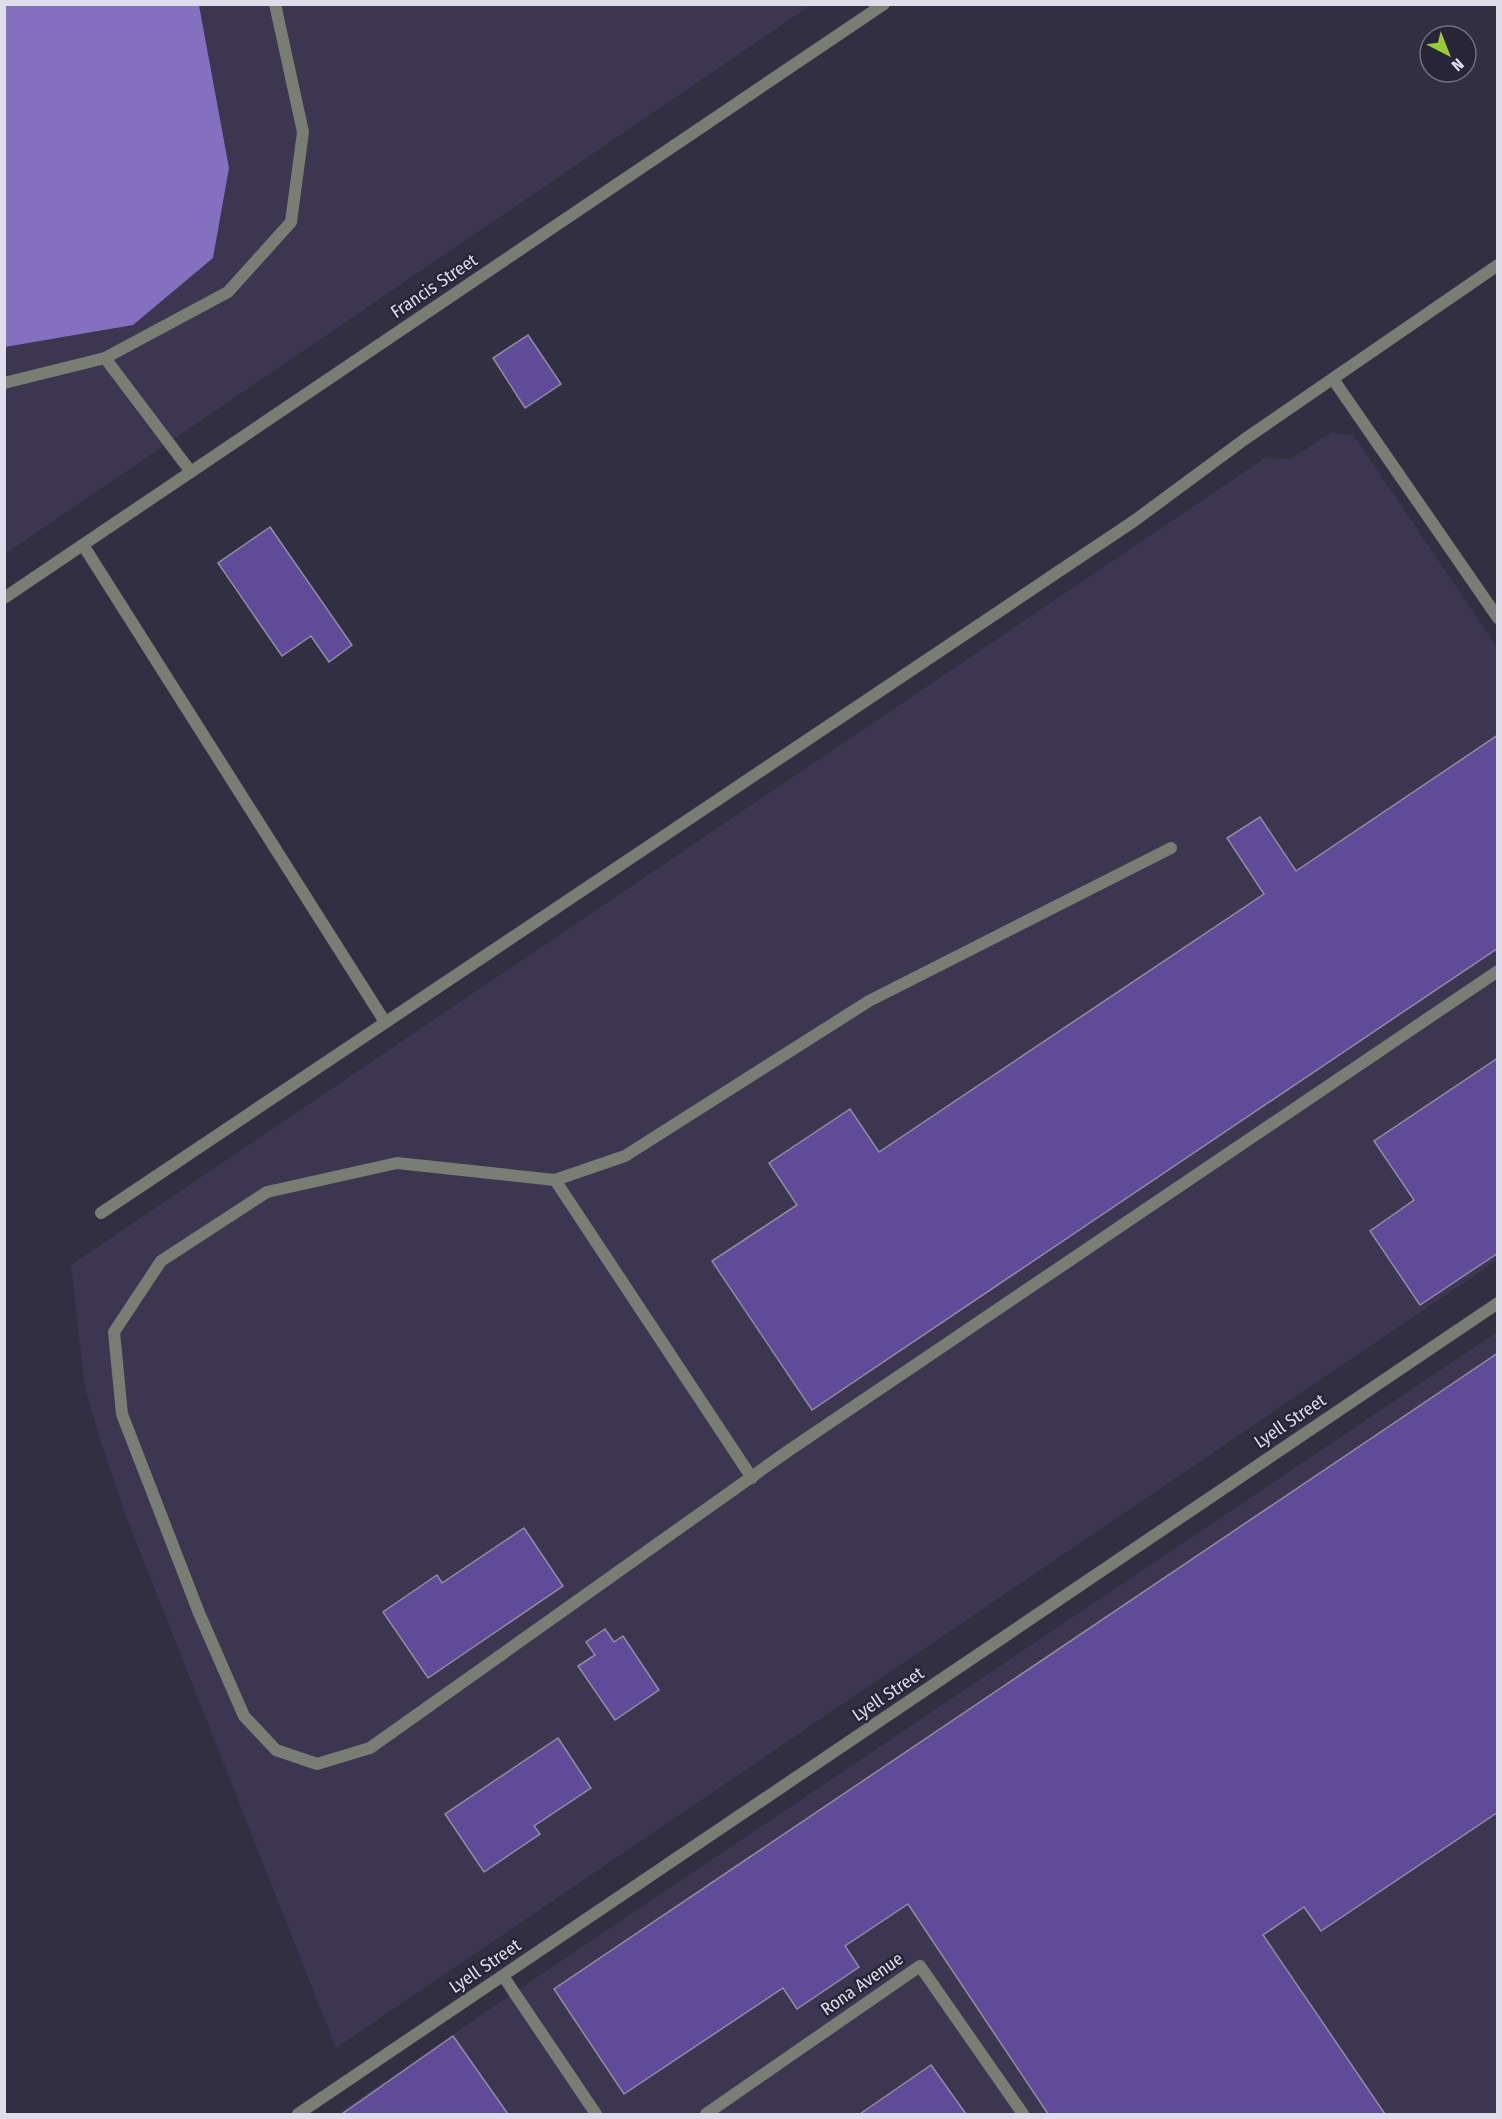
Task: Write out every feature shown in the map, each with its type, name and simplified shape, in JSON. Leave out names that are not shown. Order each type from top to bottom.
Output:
[{"type":"street","points":[[4,383],[105,358],[228,292],[291,222],[303,132],[275,4]]},
{"type":"street","name":"Francis Street","points":[[4,598],[884,4]]},
{"type":"street","points":[[101,1213],[1134,521],[1245,439],[1497,265]]},
{"type":"street","points":[[105,358],[191,472]]},
{"type":"street","points":[[1333,379],[1497,618]]},
{"type":"street","points":[[83,545],[385,1022]]},
{"type":"street","points":[[1171,848],[869,1001],[624,1156],[555,1180],[397,1163],[267,1192],[161,1261],[114,1332],[122,1414],[199,1613],[244,1716],[276,1750],[317,1764],[370,1748],[752,1478],[1497,971]]},
{"type":"street","points":[[555,1180],[752,1478]]},
{"type":"street","name":"Lyell Street","points":[[298,2115],[1497,1303]]},
{"type":"street","name":"Rona Avenue","points":[[706,2115],[920,1966],[1023,2115]]},
{"type":"street","points":[[503,1976],[596,2115]]},
{"type":"shaded area","points":[[5,4],[199,5],[229,168],[213,258],[133,325],[5,347]]},
{"type":"shaded area","points":[[199,5],[811,5],[5,554],[5,347],[133,325],[229,168]]},
{"type":"shaded area","points":[[1332,432],[1354,436],[1497,647],[1497,1260],[336,2048],[126,1516],[85,1388],[71,1265],[1265,458],[1291,459]]},
{"type":"shaded area","points":[[1497,1332],[1497,2114],[337,2114],[506,1998]]},
{"type":"building","points":[[528,335],[561,384],[525,408],[493,358]]},
{"type":"building","points":[[270,527],[352,645],[329,662],[311,636],[282,656],[218,563]]},
{"type":"building","points":[[1498,735],[1498,948],[812,1410],[712,1261],[797,1205],[769,1163],[850,1109],[879,1152],[1264,894],[1227,838],[1260,817],[1296,871]]},
{"type":"building","points":[[1498,1058],[1498,1253],[1420,1305],[1370,1231],[1414,1200],[1374,1141]]},
{"type":"building","points":[[1498,1353],[1498,1812],[1321,1931],[1304,1907],[1263,1935],[1385,2114],[1048,2114],[908,1904],[845,1946],[859,1967],[797,2009],[783,1988],[624,2094],[554,1989]]},
{"type":"building","points":[[524,1528],[563,1586],[428,1678],[383,1612],[437,1575],[442,1583]]},
{"type":"building","points":[[605,1629],[614,1642],[623,1636],[659,1690],[615,1720],[578,1666],[595,1655],[586,1642]]},
{"type":"building","points":[[558,1738],[591,1788],[534,1826],[540,1834],[484,1872],[445,1814]]},
{"type":"building","points":[[453,2036],[508,2114],[342,2114]]},
{"type":"building","points":[[931,2065],[966,2114],[860,2114]]}]
